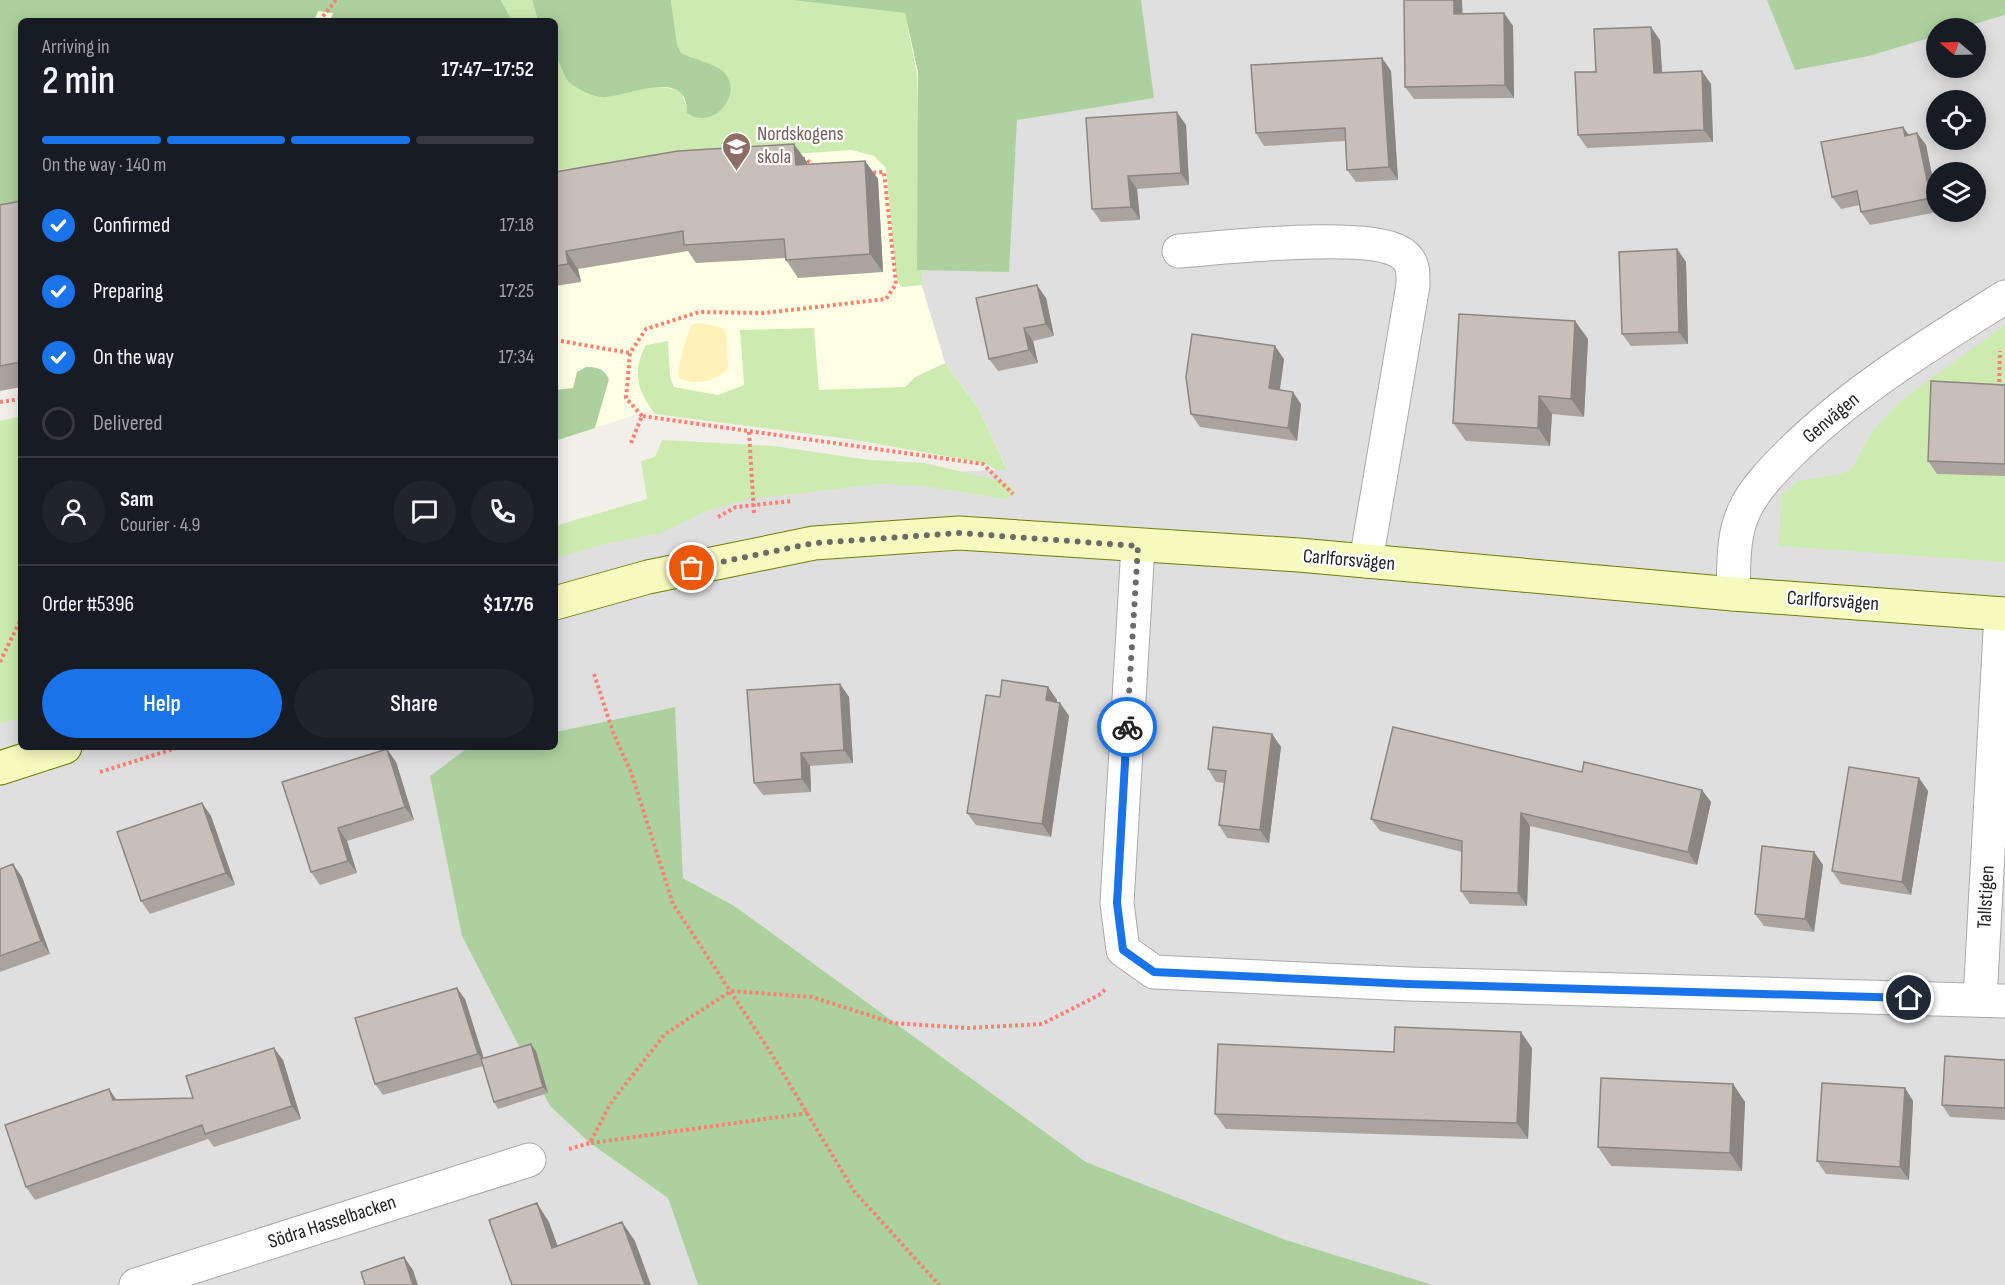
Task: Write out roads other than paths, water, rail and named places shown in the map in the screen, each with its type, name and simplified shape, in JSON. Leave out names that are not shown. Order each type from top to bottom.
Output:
[{"type":"street","points":[[1179,251],[1356,242],[1388,247],[1405,255],[1413,268],[1413,285],[1366,561]]},
{"type":"street","name":"Genvägen","points":[[1733,594],[1734,549],[1745,509],[1772,472],[1811,433],[1892,369],[2005,297]]},
{"type":"street","name":"Carlforsvägen","points":[[558,602],[648,577],[814,543],[959,533],[1366,561],[1733,594],[2003,614]]},
{"type":"street","name":"Tallstigen","points":[[1138,546],[1117,903],[1123,950],[1154,972],[1351,981],[1993,1000],[2003,614]]},
{"type":"street","points":[[0,768],[55,750]]},
{"type":"street","name":"Södra Hasselbacken","points":[[136,1285],[529,1160]]},
{"type":"place","name":"Nordskogens skola","points":[[736,172]]}]
